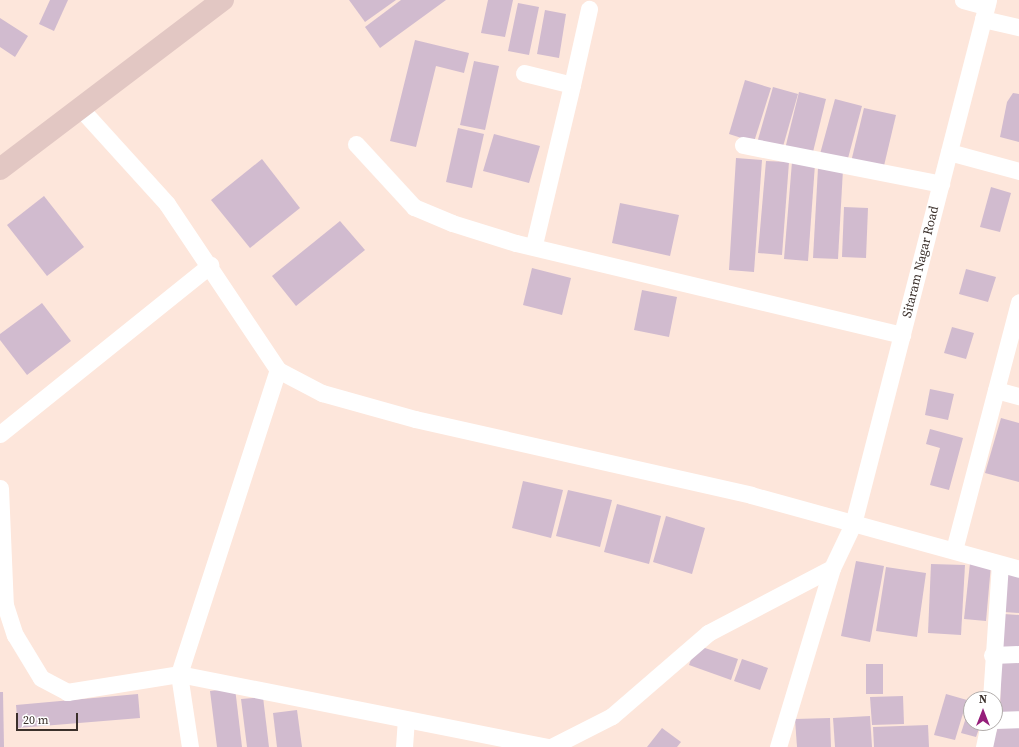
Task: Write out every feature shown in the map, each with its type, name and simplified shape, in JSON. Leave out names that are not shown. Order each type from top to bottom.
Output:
[{"type":"street","points":[[0,169],[223,0]]},
{"type":"street","points":[[963,0],[985,9],[1019,27]]},
{"type":"street","name":"Sitaram Nagar Road","points":[[778,747],[832,568],[853,524],[985,9]]},
{"type":"street","points":[[534,245],[572,85],[588,10]]},
{"type":"street","points":[[524,73],[572,85]]},
{"type":"street","points":[[81,109],[167,204],[210,265],[278,370],[322,393],[415,419],[751,495],[1019,569]]},
{"type":"street","points":[[356,144],[414,207],[459,225],[534,245],[902,335]]},
{"type":"street","points":[[743,145],[941,184]]},
{"type":"street","points":[[949,152],[1019,171]]},
{"type":"street","points":[[0,434],[210,265]]},
{"type":"street","points":[[954,550],[1019,302]]},
{"type":"street","points":[[190,747],[179,674],[278,370]]},
{"type":"street","points":[[996,390],[1019,396]]},
{"type":"street","points":[[0,488],[3,606],[15,635],[41,678],[67,692],[179,674],[406,721],[477,731],[547,747]]},
{"type":"street","points":[[991,691],[992,655],[1000,564]]},
{"type":"street","points":[[552,747],[612,716],[708,633],[832,568]]},
{"type":"street","points":[[992,655],[1019,654]]},
{"type":"street","points":[[1003,720],[1019,719]]},
{"type":"street","points":[[404,747],[406,721]]},
{"type":"street","points":[[984,747],[987,731]]},
{"type":"building","points":[[50,0],[68,0],[54,31],[39,24]]},
{"type":"building","points":[[349,0],[396,0],[365,22]]},
{"type":"building","points":[[401,0],[446,0],[380,48],[365,27]]},
{"type":"building","points":[[488,0],[513,0],[505,37],[481,33]]},
{"type":"building","points":[[518,3],[539,7],[529,55],[508,51]]},
{"type":"building","points":[[545,10],[566,14],[559,58],[537,54]]},
{"type":"building","points":[[0,18],[28,36],[15,57],[0,47]]},
{"type":"building","points":[[415,40],[469,53],[464,73],[436,66],[416,147],[390,141]]},
{"type":"building","points":[[474,61],[499,66],[485,130],[460,125]]},
{"type":"building","points":[[745,80],[771,88],[754,142],[729,134]]},
{"type":"building","points":[[773,87],[798,94],[782,150],[757,143]]},
{"type":"building","points":[[799,92],[826,99],[812,156],[785,149]]},
{"type":"building","points":[[1013,93],[1019,94],[1019,142],[1000,137],[1007,102]]},
{"type":"building","points":[[835,99],[862,106],[847,162],[820,154]]},
{"type":"building","points":[[864,108],[896,115],[883,170],[851,162]]},
{"type":"building","points":[[458,128],[484,134],[472,188],[446,182]]},
{"type":"building","points":[[494,134],[540,146],[529,183],[483,171]]},
{"type":"building","points":[[736,158],[762,160],[754,272],[729,270]]},
{"type":"building","points":[[262,159],[300,208],[250,248],[211,200]]},
{"type":"building","points":[[766,161],[789,162],[782,255],[758,253]]},
{"type":"building","points":[[792,162],[815,164],[808,261],[784,259]]},
{"type":"building","points":[[818,168],[843,169],[838,259],[813,258]]},
{"type":"building","points":[[991,187],[1011,193],[1000,232],[980,227]]},
{"type":"building","points":[[44,196],[84,247],[47,276],[7,225]]},
{"type":"building","points":[[620,203],[679,215],[670,256],[612,243]]},
{"type":"building","points":[[844,207],[868,208],[866,258],[842,257]]},
{"type":"building","points":[[340,221],[365,250],[296,306],[272,276]]},
{"type":"building","points":[[532,268],[571,278],[562,315],[523,305]]},
{"type":"building","points":[[966,269],[996,277],[988,302],[959,294]]},
{"type":"building","points":[[642,290],[677,297],[669,337],[634,330]]},
{"type":"building","points":[[42,303],[71,341],[27,375],[0,340],[0,334]]},
{"type":"building","points":[[952,327],[974,333],[966,359],[944,353]]},
{"type":"building","points":[[930,389],[954,394],[948,420],[925,415]]},
{"type":"building","points":[[1001,418],[1019,423],[1019,482],[985,473]]},
{"type":"building","points":[[930,429],[963,438],[949,490],[930,485],[940,448],[926,444]]},
{"type":"building","points":[[523,481],[563,490],[551,538],[512,528]]},
{"type":"building","points":[[568,490],[612,500],[600,547],[556,536]]},
{"type":"building","points":[[617,504],[661,516],[649,564],[604,552]]},
{"type":"building","points":[[666,516],[705,528],[692,574],[653,562]]},
{"type":"building","points":[[856,561],[884,566],[870,642],[841,636]]},
{"type":"building","points":[[970,563],[991,565],[986,621],[964,619]]},
{"type":"building","points":[[931,564],[965,565],[961,635],[928,633]]},
{"type":"building","points":[[886,567],[926,573],[917,637],[876,631]]},
{"type":"building","points":[[1006,573],[1019,574],[1019,613],[1004,612]]},
{"type":"building","points":[[1004,614],[1019,615],[1019,651],[1001,650]]},
{"type":"building","points":[[696,645],[738,659],[731,680],[689,665]]},
{"type":"building","points":[[742,659],[768,668],[760,690],[734,681]]},
{"type":"building","points":[[1001,661],[1019,662],[1019,717],[1003,717],[1003,691],[1000,691]]},
{"type":"building","points":[[866,664],[883,664],[883,694],[866,694]]},
{"type":"building","points":[[235,688],[242,747],[217,747],[210,691]]},
{"type":"building","points":[[0,692],[3,692],[4,747],[0,747]]},
{"type":"building","points":[[138,694],[140,718],[18,728],[16,705]]},
{"type":"building","points":[[946,694],[963,699],[963,713],[955,740],[934,735]]},
{"type":"building","points":[[903,696],[904,724],[872,725],[870,697]]},
{"type":"building","points":[[263,697],[269,747],[247,747],[241,699]]},
{"type":"building","points":[[297,710],[302,747],[277,747],[273,713]]},
{"type":"building","points":[[870,716],[872,747],[835,747],[833,718]]},
{"type":"building","points":[[830,718],[831,747],[797,747],[795,719]]},
{"type":"building","points":[[1003,721],[1019,721],[1019,747],[991,747],[997,731],[1003,731]]},
{"type":"building","points":[[928,725],[929,747],[874,747],[873,727]]},
{"type":"building","points":[[963,727],[963,731],[978,731],[976,737],[961,733]]},
{"type":"building","points":[[662,728],[681,742],[677,747],[647,747]]}]
